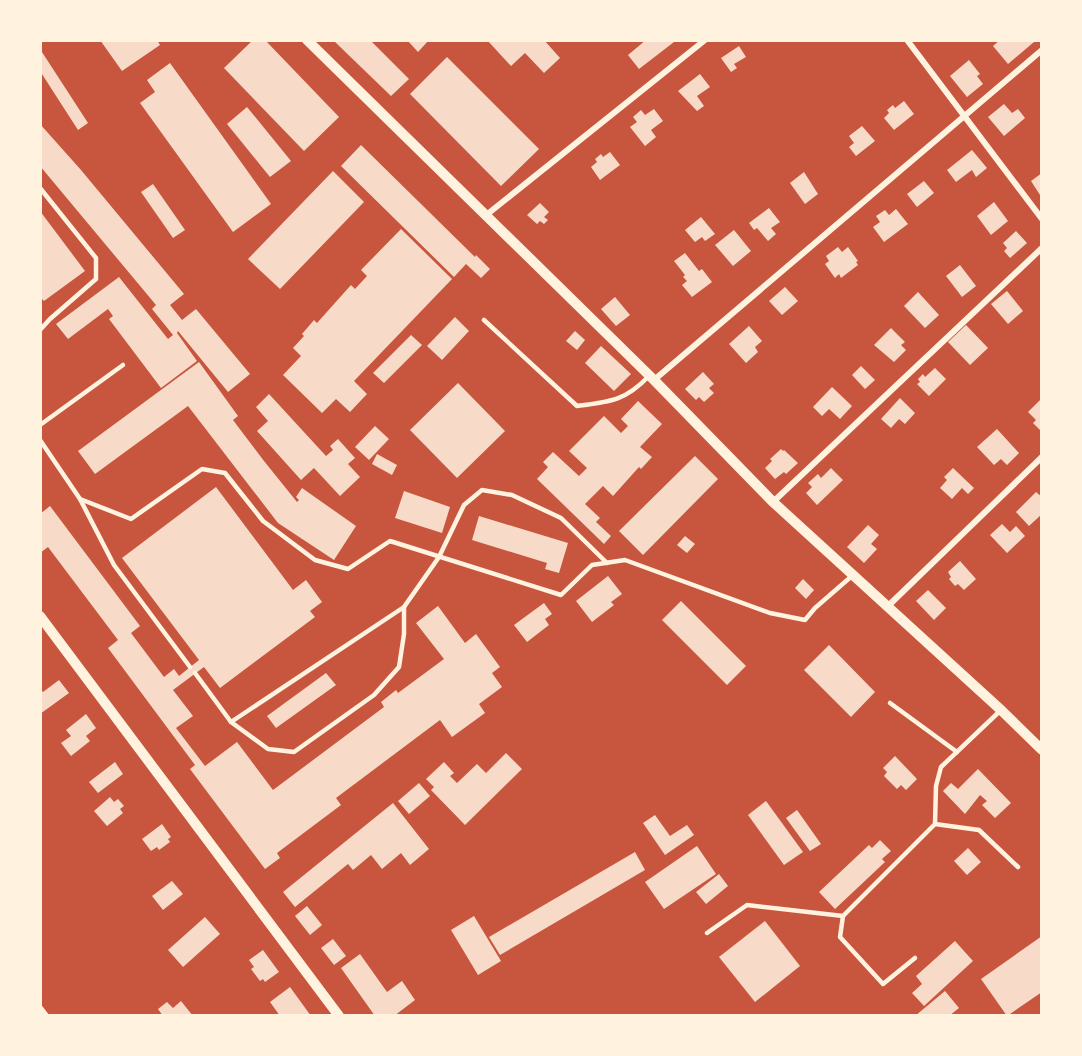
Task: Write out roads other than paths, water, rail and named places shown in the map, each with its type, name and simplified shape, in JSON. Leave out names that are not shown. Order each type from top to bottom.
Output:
[{"type":"street","points":[[307,40],[484,216],[652,378],[772,502],[1001,710],[1041,750]]},
{"type":"street","points":[[484,216],[705,40]]},
{"type":"street","points":[[907,40],[1041,219]]},
{"type":"street","points":[[652,378],[1041,50]]},
{"type":"street","points":[[772,502],[1041,248]]},
{"type":"street","points":[[887,607],[1041,458]]},
{"type":"street","points":[[40,616],[339,1016]]},
{"type":"lane","points":[[40,188],[96,258],[96,279],[42,326]]},
{"type":"lane","points":[[484,320],[577,406],[616,401],[652,378]]},
{"type":"lane","points":[[40,425],[123,364]]},
{"type":"lane","points":[[40,440],[80,499],[114,565],[190,667]]},
{"type":"lane","points":[[80,499],[131,519],[202,469],[225,473],[263,521],[315,560],[348,569],[390,542],[561,595],[592,565],[625,560],[770,613],[805,620],[815,608],[853,575]]},
{"type":"lane","points":[[231,722],[404,607],[439,557],[464,505],[482,490],[512,495],[561,518],[607,563]]},
{"type":"lane","points":[[195,674],[231,722],[268,749],[294,752],[374,695],[399,667],[404,634],[404,607]]},
{"type":"lane","points":[[890,704],[957,752]]},
{"type":"lane","points":[[915,958],[883,984],[840,937],[843,916],[934,824],[936,786],[941,768],[1001,710]]},
{"type":"lane","points":[[934,824],[979,830],[1018,867]]},
{"type":"lane","points":[[706,933],[747,905],[843,916]]},
{"type":"lane","points":[[40,1007],[47,1016]]}]
